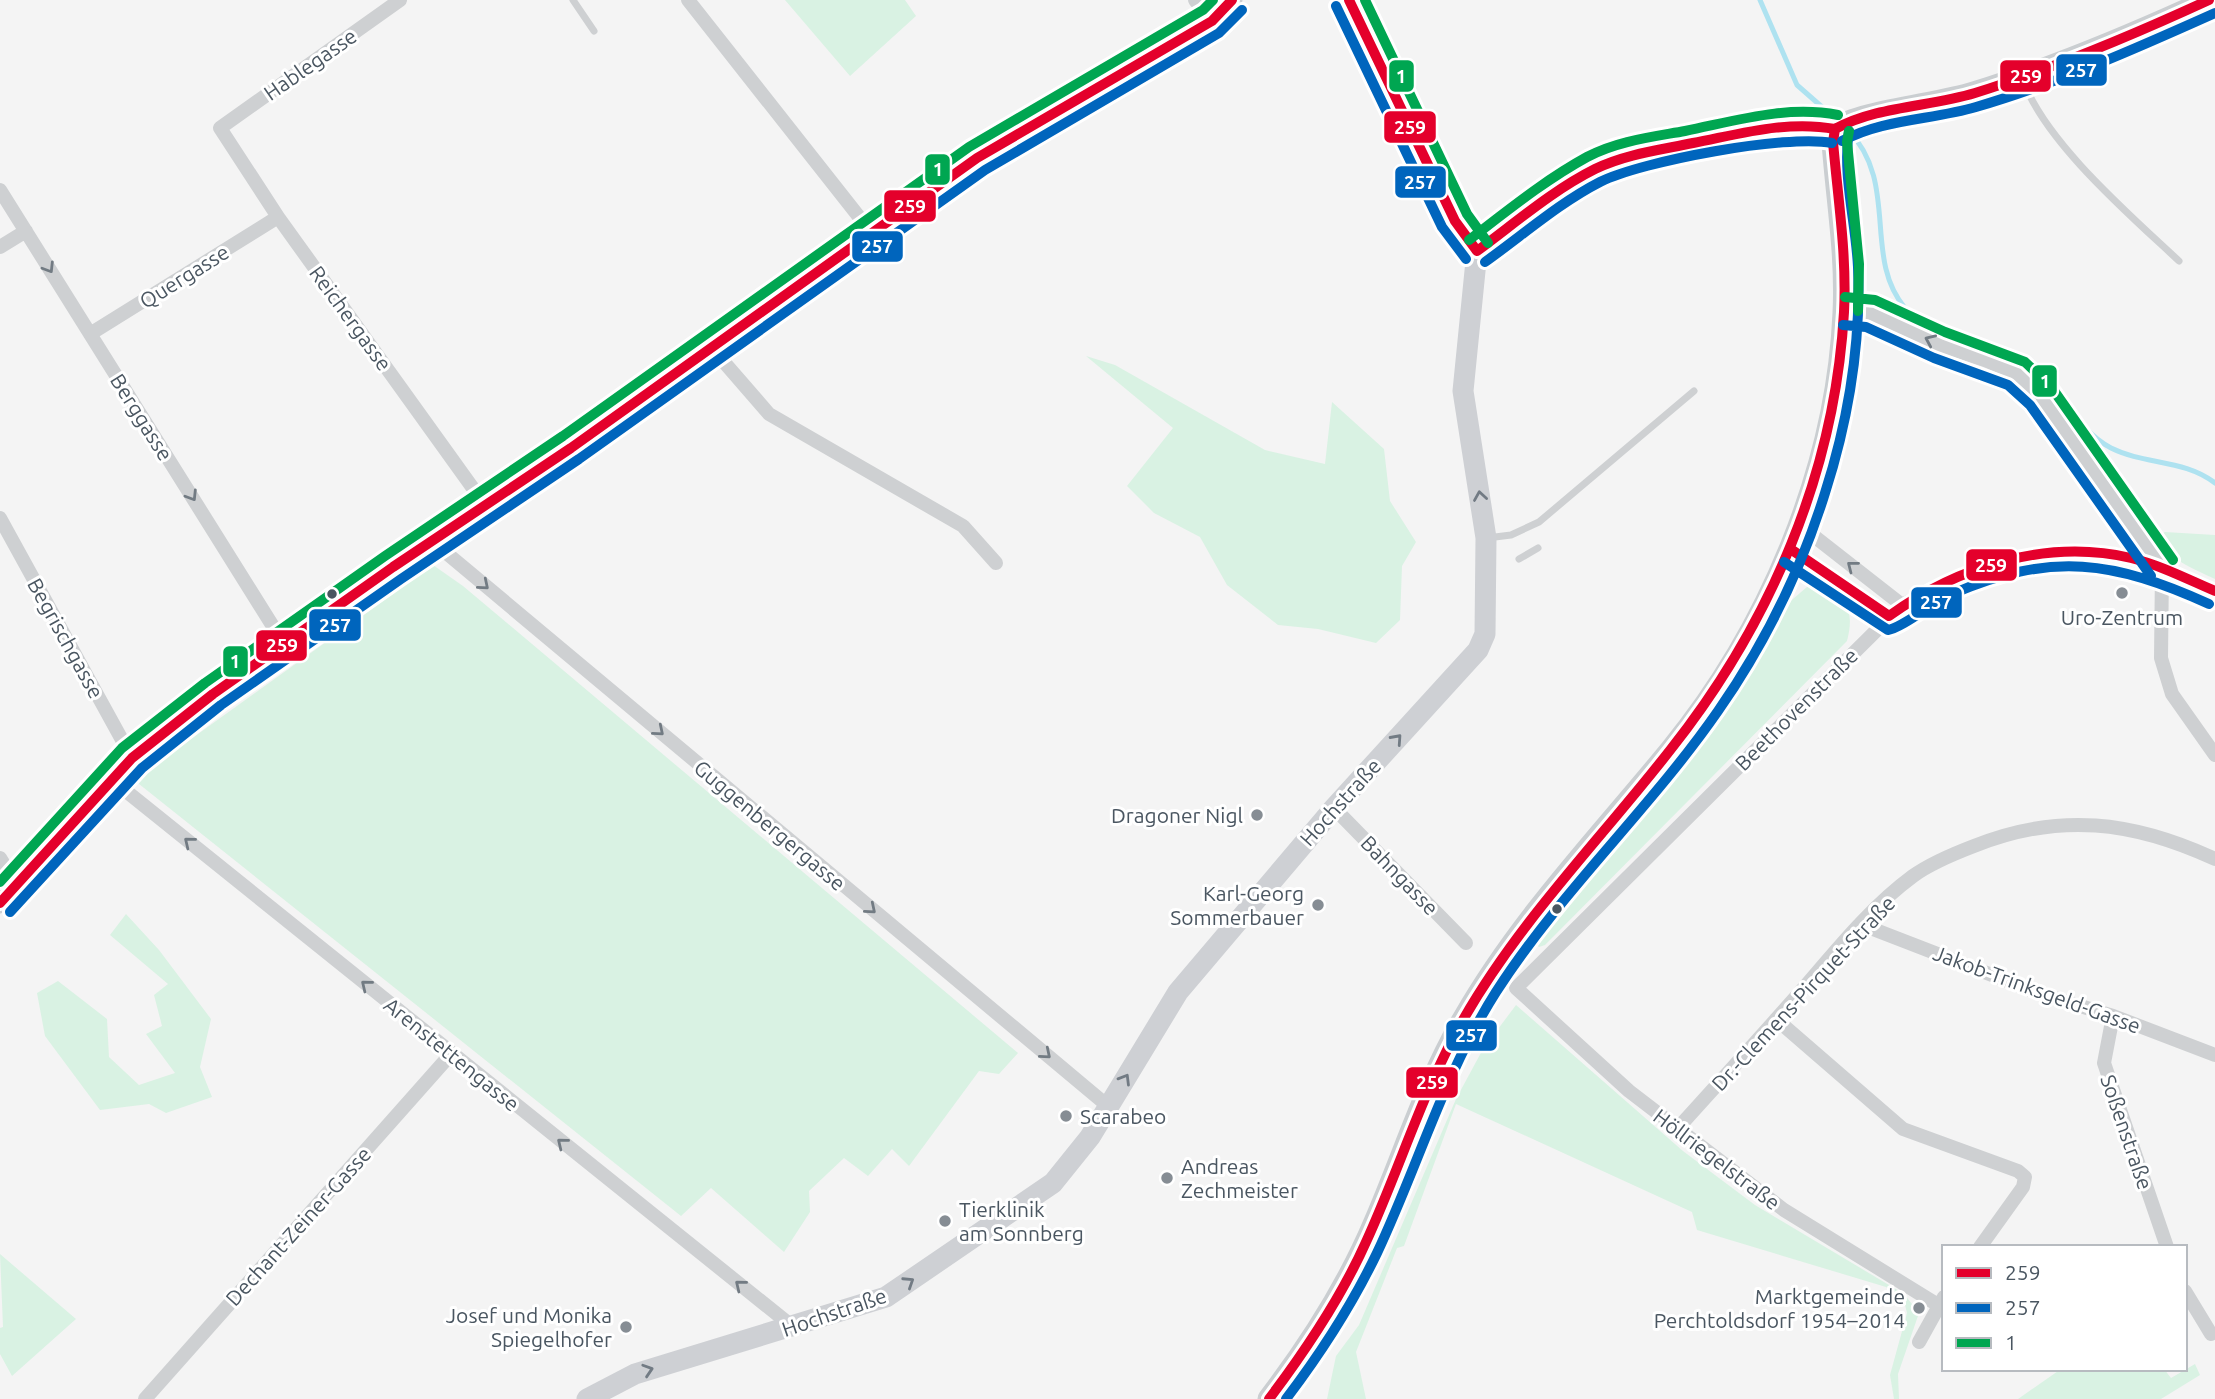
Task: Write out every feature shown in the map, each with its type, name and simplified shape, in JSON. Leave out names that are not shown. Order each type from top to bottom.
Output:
[{"type":"main road","points":[[0,903],[111,779],[155,737],[432,541],[571,448],[710,346],[977,158],[1212,21],[1231,0]]},
{"type":"main road","points":[[1349,0],[1455,221],[1477,251],[1558,191],[1595,169],[1625,157],[1776,127],[1814,125],[1835,129],[1863,117],[1973,94],[2094,50],[2209,0]]},
{"type":"main road","points":[[1269,1399],[1303,1354],[1342,1291],[1374,1225],[1430,1085],[1461,1022],[1502,956],[1566,873],[1673,747],[1707,701],[1737,654],[1792,550],[1801,526],[1830,412],[1841,352],[1844,265],[1833,142],[1835,129]]},
{"type":"main road","name":"Hochstraße","points":[[587,1399],[635,1374],[886,1297],[1054,1183],[1109,1107],[1178,992],[1334,808],[1478,650],[1485,634],[1491,567],[1463,391],[1477,251]]},
{"type":"street","name":"Hablegasse","points":[[220,128],[400,0]]},
{"type":"street","points":[[688,0],[871,232]]},
{"type":"street","points":[[1195,0],[1212,21]]},
{"type":"street","name":"Reichergasse","points":[[220,128],[278,217],[485,505]]},
{"type":"street","name":"Berggasse","points":[[0,190],[284,644]]},
{"type":"street","name":"Quergasse","points":[[90,334],[278,217]]},
{"type":"street","points":[[0,247],[26,231]]},
{"type":"street","points":[[1844,311],[1870,313],[1940,345],[2016,373],[2041,396],[2162,568],[2161,658],[2172,694],[2215,755]]},
{"type":"street","points":[[710,346],[769,414],[963,526],[996,563]]},
{"type":"street","name":"Begrischgasse","points":[[0,518],[132,758]]},
{"type":"street","points":[[1801,526],[1902,605]]},
{"type":"street","name":"Guggenbergergasse","points":[[432,541],[1109,1107]]},
{"type":"street","points":[[1792,550],[1889,616]]},
{"type":"street","name":"Beethovenstraße","points":[[1516,988],[1902,605],[1962,574],[2010,559],[2061,552],[2115,555],[2162,568],[2215,591]]},
{"type":"street","name":"Arenstettengasse","points":[[111,779],[793,1327]]},
{"type":"street","name":"Bahngasse","points":[[1334,808],[1466,943]]},
{"type":"street","name":"Dr.-Clemens-Pirquet-Straße","points":[[1678,1129],[1860,924],[1913,876],[1950,855],[2000,835],[2049,824],[2096,825],[2143,833],[2188,847],[2215,859]]},
{"type":"street","points":[[0,858],[16,884]]},
{"type":"street","name":"Jakob-Trinksgeld-Gasse","points":[[1860,924],[2215,1055]]},
{"type":"street","name":"Höllriegelstraße","points":[[1516,988],[1573,1043],[1678,1129],[1784,1210],[1941,1301]]},
{"type":"street","name":"Soßenstraße","points":[[2113,1016],[2104,1063],[2166,1245]]},
{"type":"street","points":[[1776,1019],[1903,1129],[2018,1171],[2025,1177],[2023,1187],[1981,1245]]},
{"type":"street","name":"Dechant-Zeiner-Gasse","points":[[145,1399],[451,1054]]},
{"type":"street","points":[[2187,1294],[2211,1334]]},
{"type":"street","points":[[1919,1342],[1941,1301]]},
{"type":"lane","points":[[573,0],[594,30]]},
{"type":"lane","points":[[2022,76],[2038,111],[2063,143],[2179,261]]},
{"type":"lane","points":[[1486,538],[1511,535],[1539,522],[1694,391]]},
{"type":"lane","points":[[1519,559],[1538,548]]},
{"type":"green space","points":[[785,0],[905,0],[916,16],[850,76]]},
{"type":"green space","points":[[1086,356],[1115,365],[1265,450],[1325,464],[1332,402],[1384,449],[1390,501],[1416,542],[1402,566],[1400,620],[1376,643],[1318,629],[1278,625],[1227,585],[1200,537],[1154,513],[1127,486],[1173,428]]},
{"type":"green space","points":[[2165,532],[2215,535],[2215,579],[2167,551],[2157,536]]},
{"type":"green space","points":[[433,565],[463,586],[1018,1053],[999,1074],[979,1071],[909,1166],[892,1149],[868,1176],[844,1158],[809,1191],[810,1212],[784,1252],[711,1188],[681,1216],[134,780]]},
{"type":"green space","points":[[1825,585],[1840,596],[1848,608],[1850,623],[1847,641],[1545,945],[1539,947],[1533,941],[1581,889],[1596,864],[1684,760],[1731,695],[1787,604],[1807,587]]},
{"type":"green space","points":[[126,914],[159,950],[211,1019],[200,1067],[212,1097],[166,1113],[149,1104],[100,1110],[45,1036],[37,993],[58,981],[107,1019],[109,1057],[139,1085],[175,1073],[146,1034],[162,1026],[154,995],[168,984],[110,935]]},
{"type":"green space","points":[[1516,1005],[1683,1151],[1755,1205],[1904,1294],[1919,1313],[1898,1374],[1899,1399],[1894,1399],[1890,1375],[1907,1313],[1904,1301],[1886,1287],[1697,1230],[1692,1212],[1456,1104],[1404,1246],[1397,1248],[1356,1352],[1366,1399],[1327,1399],[1336,1356],[1359,1325],[1456,1099],[1483,1049]]},
{"type":"green space","points":[[0,1254],[76,1319],[12,1376],[0,1354],[0,1328],[3,1327]]},
{"type":"green space","points":[[2195,1364],[2200,1375],[2161,1399],[2018,1399],[2058,1371],[2166,1371],[2171,1378]]},
{"type":"waterway","points":[[1760,0],[1797,85],[1838,121]]},
{"type":"waterway","points":[[1848,130],[1864,151],[1873,173],[1885,266],[1892,288],[1905,308],[1925,319],[2027,361],[2050,381],[2086,429],[2111,448],[2190,470],[2215,483]]},
{"type":"transit line","name":"1","points":[[0,882],[122,748],[205,683],[385,556],[563,436],[969,147],[1203,10],[1213,0]]},
{"type":"transit line","name":"259","points":[[0,903],[132,758],[213,694],[393,567],[571,448],[977,158],[1212,21],[1232,0]]},
{"type":"transit line","name":"259","points":[[1349,0],[1455,221],[1477,251]]},
{"type":"transit line","name":"1","points":[[1365,0],[1467,214],[1488,243]]},
{"type":"transit line","name":"259","points":[[1835,129],[1868,116],[1958,98],[2035,73],[2209,0]]},
{"type":"transit line","name":"257","points":[[1336,6],[1442,227],[1466,259]]},
{"type":"transit line","name":"257","points":[[10,912],[142,768],[221,705],[579,459],[985,170],[1219,33],[1242,10]]},
{"type":"transit line","name":"257","points":[[1842,141],[1874,128],[1959,111],[2007,98],[2127,52],[2215,13]]},
{"type":"transit line","name":"1","points":[[1469,240],[1556,176],[1610,147],[1780,113],[1819,112],[1838,115]]},
{"type":"transit line","name":"259","points":[[1477,251],[1564,187],[1595,169],[1619,160],[1764,129],[1799,126],[1835,129]]},
{"type":"transit line","name":"259","points":[[1269,1399],[1322,1323],[1346,1283],[1378,1214],[1436,1074],[1485,983],[1535,914],[1671,749],[1739,651],[1767,598],[1791,544],[1811,488],[1827,431],[1838,372],[1845,291],[1833,142],[1835,129]]},
{"type":"transit line","name":"257","points":[[1286,1399],[1335,1328],[1377,1253],[1461,1055],[1496,992],[1549,919],[1664,782],[1718,711],[1751,660],[1793,578],[1833,466],[1846,410],[1855,352],[1858,267],[1848,181],[1849,131]]},
{"type":"transit line","name":"1","points":[[1849,131],[1847,142],[1859,264],[1858,311]]},
{"type":"transit line","name":"257","points":[[1485,262],[1570,200],[1600,182],[1620,174],[1715,151],[1783,142],[1832,143]]},
{"type":"transit line","name":"1","points":[[1845,297],[1875,300],[1945,332],[2025,362],[2052,388],[2173,560]]},
{"type":"transit line","name":"257","points":[[1843,325],[1866,327],[1934,358],[2008,385],[2030,405],[2151,576]]},
{"type":"transit line","name":"259","points":[[1792,550],[1889,616],[1944,583],[1973,571],[2004,561],[2067,552],[2131,558],[2163,568],[2215,591]]},
{"type":"transit line","name":"257","points":[[1784,562],[1888,630],[1902,625],[1952,594],[1988,580],[2021,571],[2052,567],[2082,567],[2143,578],[2209,604]]},
{"type":"place","name":"Uro-Zentrum","points":[[2122,593]]},
{"type":"place","name":"Dragoner Nigl","points":[[1257,815]]},
{"type":"place","name":"Karl-Georg Sommerbauer","points":[[1318,905]]},
{"type":"place","name":"Scarabeo","points":[[1066,1116]]},
{"type":"place","name":"Andreas Zechmeister","points":[[1167,1178]]},
{"type":"place","name":"Tierklinik am Sonnberg","points":[[945,1221]]},
{"type":"place","name":"Marktgemeinde Perchtoldsdorf 1954–2014","points":[[1919,1308]]},
{"type":"place","name":"Josef und Monika Spiegelhofer","points":[[626,1327]]}]
